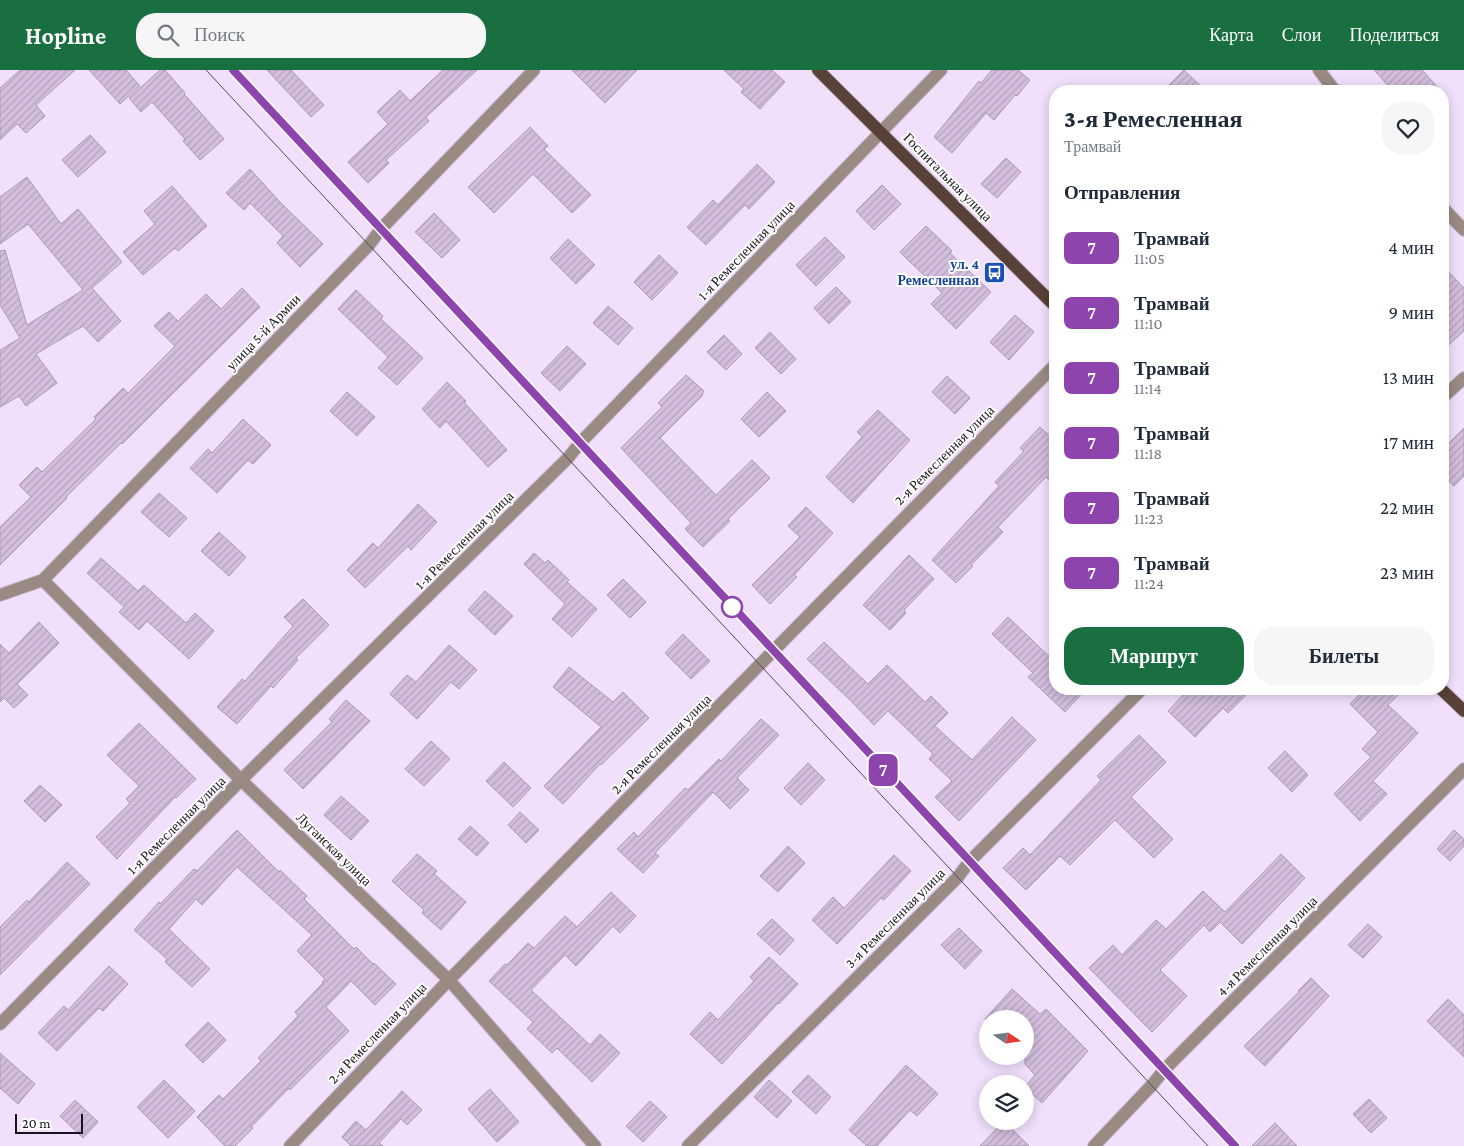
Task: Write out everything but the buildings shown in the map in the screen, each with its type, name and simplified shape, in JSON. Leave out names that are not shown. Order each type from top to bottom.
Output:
[{"type":"main road","name":"Госпитальная улица","points":[[818,70],[1049,300]]},
{"type":"main road","points":[[1447,695],[1464,711]]},
{"type":"street","name":"улица 5-й Армии","points":[[0,595],[44,580],[369,245],[381,229],[534,70]]},
{"type":"street","name":"1-я Ремесленная улица","points":[[0,1024],[241,780],[568,458],[580,443],[941,70]]},
{"type":"street","points":[[1319,70],[1330,85]]},
{"type":"street","points":[[1449,214],[1464,230]]},
{"type":"street","name":"2-я Ремесленная улица","points":[[290,1146],[449,980],[1049,371]]},
{"type":"street","points":[[1449,392],[1464,378]]},
{"type":"street","name":"Луганская улица","points":[[44,580],[241,780],[449,980],[595,1146]]},
{"type":"street","name":"3-я Ремесленная улица","points":[[688,1146],[958,877],[969,862],[1136,695]]},
{"type":"street","name":"4-я Ремесленная улица","points":[[1094,1146],[1152,1086],[1164,1070],[1464,769]]},
{"type":"tram line","points":[[206,70],[1208,1146]]},
{"type":"tram line","points":[[233,70],[1235,1146]]},
{"type":"tram line","name":"7","points":[[233,70],[1235,1146]]},
{"type":"place","name":"ул. 4 Ремесленная","points":[[995,272]]}]
